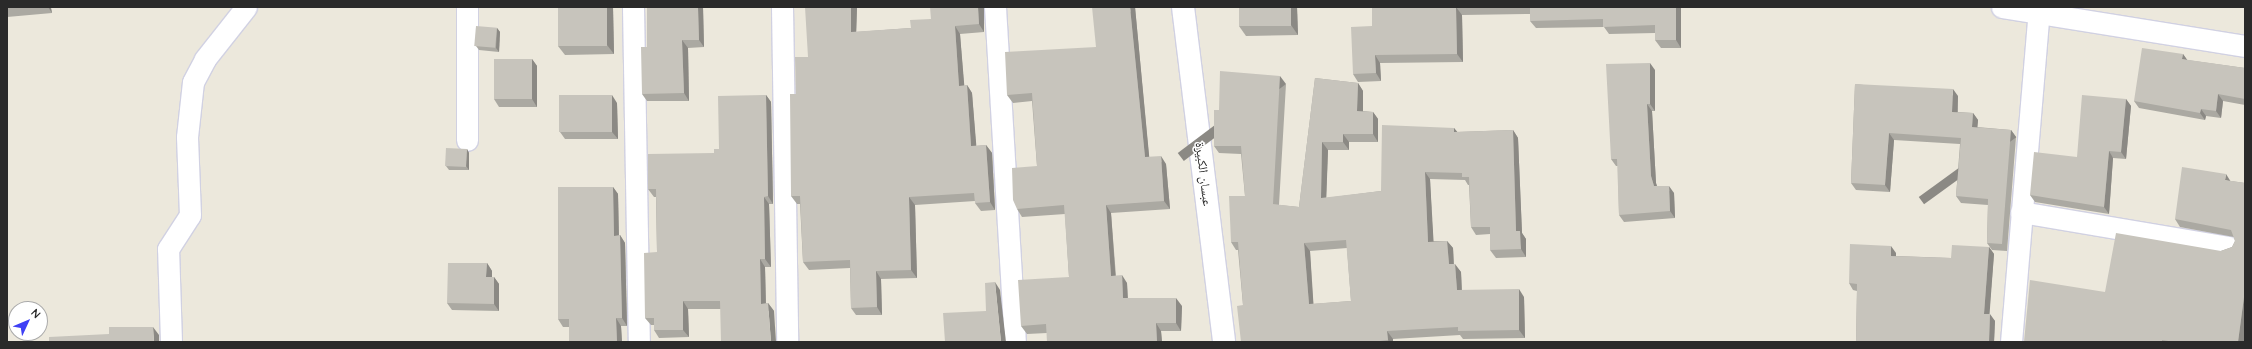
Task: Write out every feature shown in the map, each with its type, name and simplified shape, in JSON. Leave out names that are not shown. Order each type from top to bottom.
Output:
[{"type":"main road","name":"عبسان الكبيرة","points":[[1183,7],[1224,342]]},
{"type":"street","points":[[171,342],[168,249],[190,215],[187,137],[193,82],[205,59],[246,7]]},
{"type":"street","points":[[467,7],[468,140]]},
{"type":"street","points":[[633,7],[639,342]]},
{"type":"street","points":[[782,7],[787,342]]},
{"type":"street","points":[[995,7],[1015,342]]},
{"type":"street","points":[[2002,7],[2039,11],[2245,46]]},
{"type":"street","points":[[2011,342],[2039,11]]},
{"type":"street","points":[[2022,212],[2229,247]]},
{"type":"building","points":[[558,7],[607,7],[607,46],[558,46]]},
{"type":"building","points":[[647,7],[698,7],[699,40],[682,40],[684,93],[642,94],[641,47],[647,47]]},
{"type":"building","points":[[805,7],[851,7],[851,32],[911,28],[910,20],[931,19],[930,7],[978,7],[979,24],[955,26],[959,86],[967,85],[971,146],[986,145],[990,202],[975,203],[974,193],[909,197],[911,270],[876,271],[877,307],[851,308],[850,260],[803,262],[800,196],[791,196],[790,94],[796,94],[795,57],[808,57]]},
{"type":"building","points":[[1092,7],[1130,7],[1145,157],[1161,156],[1164,201],[1106,205],[1111,276],[1122,275],[1123,298],[1176,298],[1176,323],[1156,323],[1157,342],[1047,342],[1046,324],[1021,326],[1018,280],[1069,277],[1064,205],[1017,209],[1013,200],[1012,168],[1037,166],[1032,93],[1007,95],[1005,52],[1096,47]]},
{"type":"building","points":[[1239,7],[1291,7],[1291,26],[1239,26]]},
{"type":"building","points":[[1372,7],[1456,7],[1457,54],[1375,55],[1376,73],[1353,74],[1351,27],[1372,26]]},
{"type":"building","points":[[1530,7],[1676,7],[1676,40],[1655,40],[1655,25],[1603,27],[1603,19],[1530,21]]},
{"type":"building","points":[[476,26],[497,28],[495,48],[474,46]]},
{"type":"building","points":[[2142,48],[2183,54],[2182,59],[2245,68],[2245,99],[2218,94],[2216,111],[2201,109],[2200,113],[2134,101]]},
{"type":"building","points":[[494,59],[532,59],[532,99],[494,99]]},
{"type":"building","points":[[1650,63],[1650,104],[1647,104],[1651,176],[1654,186],[1669,186],[1670,211],[1619,215],[1617,159],[1611,159],[1606,64]]},
{"type":"building","points":[[1220,71],[1280,76],[1273,204],[1299,207],[1315,78],[1358,83],[1357,111],[1373,112],[1373,134],[1343,134],[1343,142],[1322,142],[1321,198],[1381,191],[1382,125],[1454,128],[1454,132],[1513,130],[1516,231],[1520,231],[1521,249],[1490,250],[1490,227],[1471,227],[1469,177],[1462,177],[1462,173],[1425,172],[1428,242],[1447,241],[1449,264],[1455,264],[1457,290],[1519,289],[1519,330],[1458,331],[1458,327],[1387,331],[1388,340],[1380,342],[1241,342],[1237,306],[1243,305],[1238,242],[1231,242],[1229,196],[1245,196],[1241,146],[1214,146],[1214,110],[1219,110]],"holes":[[[1346,240],[1351,301],[1309,304],[1304,243]]]},
{"type":"building","points":[[1855,84],[1953,89],[1952,112],[1973,113],[1972,127],[2011,130],[2002,244],[1987,243],[1988,199],[1956,196],[1961,138],[1889,133],[1885,185],[1851,183]]},
{"type":"building","points":[[559,95],[612,95],[612,132],[559,132]]},
{"type":"building","points":[[766,95],[768,196],[764,197],[765,259],[760,259],[761,304],[768,303],[771,342],[721,342],[720,301],[683,301],[683,330],[654,330],[654,318],[645,318],[644,253],[657,252],[656,189],[648,189],[648,154],[714,153],[714,149],[719,149],[718,96]]},
{"type":"building","points":[[2082,95],[2126,99],[2121,152],[2109,151],[2104,207],[2030,195],[2034,152],[2077,157]]},
{"type":"building","points":[[446,148],[467,149],[466,167],[445,166]]},
{"type":"building","points":[[2182,167],[2226,174],[2225,180],[2245,183],[2245,297],[2238,342],[2175,342],[2162,340],[2162,342],[2024,342],[2030,280],[2105,292],[2116,233],[2221,251],[2232,247],[2235,241],[2231,230],[2175,219]]},
{"type":"building","points":[[558,187],[613,187],[614,236],[620,235],[622,318],[616,318],[617,342],[569,342],[569,319],[558,319]]},
{"type":"building","points":[[1850,244],[1891,246],[1891,256],[1951,258],[1952,245],[1989,247],[1984,314],[1990,314],[1989,342],[1856,342],[1857,284],[1849,283]]},
{"type":"building","points":[[448,263],[487,263],[486,277],[494,277],[494,304],[447,303]]},
{"type":"building","points":[[995,282],[1001,342],[945,342],[943,313],[986,311],[985,283]]},
{"type":"building","points":[[109,327],[153,327],[154,342],[49,342],[49,337],[109,334]]}]
